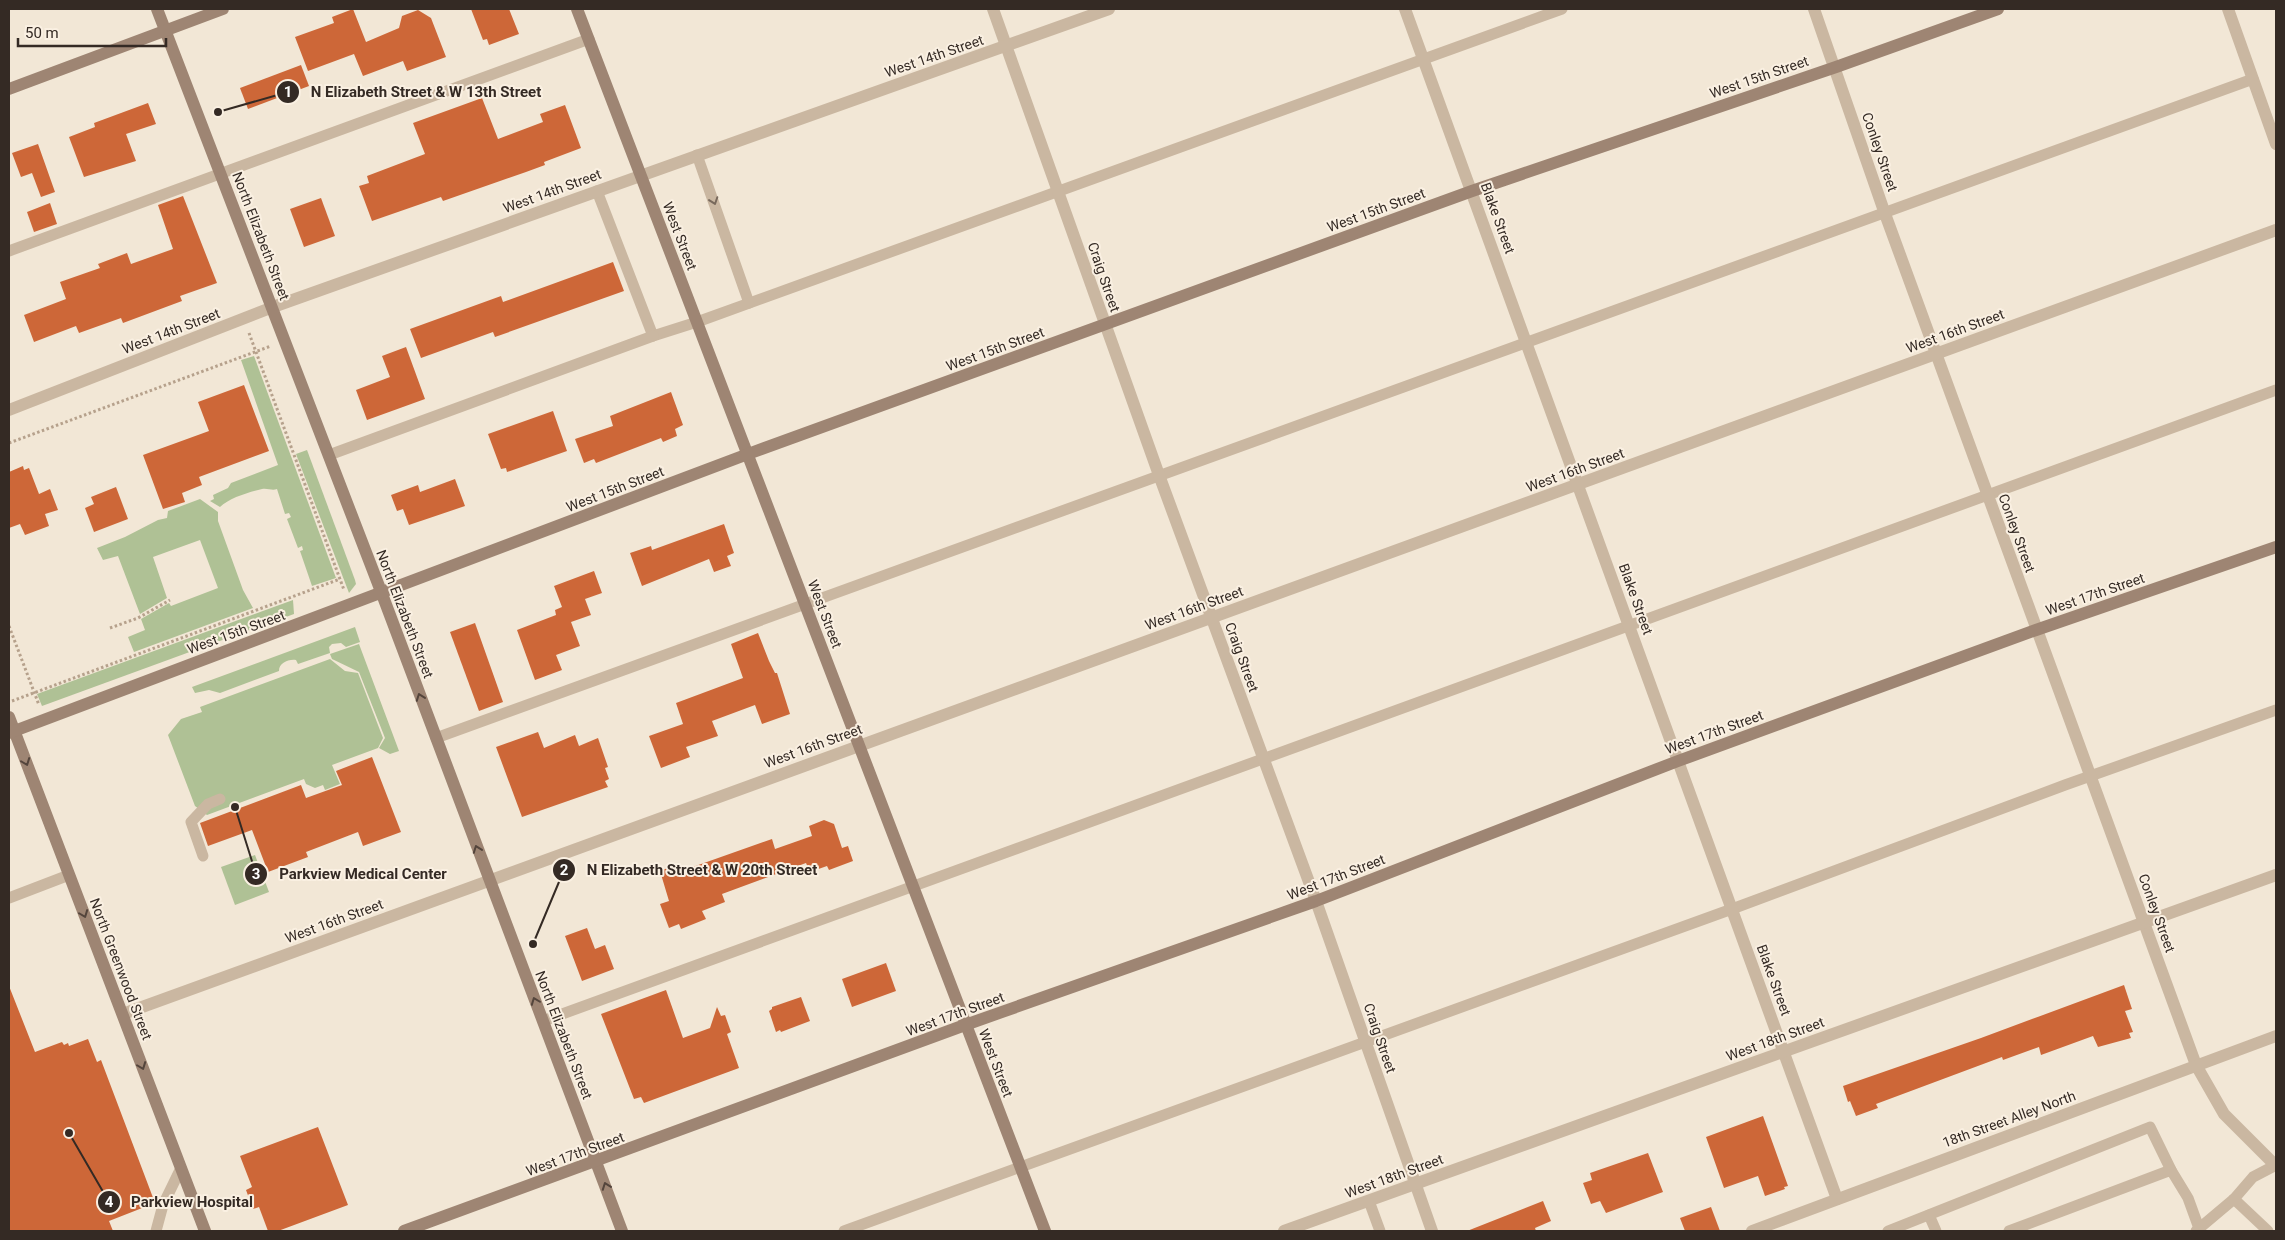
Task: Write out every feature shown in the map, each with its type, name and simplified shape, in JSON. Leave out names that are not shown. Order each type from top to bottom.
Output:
[{"type":"street","name":"North Elizabeth Street","points":[[156,9],[273,308],[622,1231]]},
{"type":"street","points":[[9,89],[224,9]]},
{"type":"street","name":"West Street","points":[[577,9],[1045,1231]]},
{"type":"street","name":"Craig Street","points":[[993,9],[1159,475],[1316,901],[1432,1231]]},
{"type":"street","name":"West 14th Street","points":[[9,410],[273,308],[640,175],[1109,9]]},
{"type":"street","name":"Blake Street","points":[[1405,9],[1837,1199]]},
{"type":"street","name":"Conley Street","points":[[1814,9],[1836,67],[1884,211],[2196,1066],[2224,1114],[2276,1166]]},
{"type":"street","name":"West 15th Street","points":[[12,732],[382,594],[748,454],[1105,324],[1472,191],[1836,67],[1998,9]]},
{"type":"street","points":[[2228,9],[2276,144]]},
{"type":"street","name":"West 16th Street","points":[[122,1014],[2276,230]]},
{"type":"street","name":"West 17th Street","points":[[404,1231],[965,1026],[1316,901],[1678,761],[2036,630],[2276,548]]},
{"type":"street","name":"North Greenwood Street","points":[[9,717],[12,732],[69,875],[205,1231]]},
{"type":"street","name":"West 18th Street","points":[[1284,1231],[2276,875]]},
{"type":"street","name":"18th Street Alley North","points":[[1752,1231],[2276,1036]]},
{"type":"lane","points":[[329,455],[653,336],[697,322],[1562,9]]},
{"type":"lane","points":[[9,251],[588,39]]},
{"type":"lane","points":[[436,738],[806,605],[1884,211],[2253,79]]},
{"type":"lane","points":[[698,155],[749,303]]},
{"type":"lane","points":[[597,191],[653,336]]},
{"type":"lane","points":[[543,1021],[2276,390]]},
{"type":"lane","points":[[844,1231],[2276,710]]},
{"type":"lane","points":[[204,856],[191,822],[208,804],[220,799]]},
{"type":"lane","points":[[9,898],[69,875]]},
{"type":"lane","points":[[1888,1231],[2150,1127],[2188,1198],[2198,1231],[2234,1198],[2253,1177],[2276,1166]]},
{"type":"lane","points":[[156,1231],[164,1206],[181,1168]]},
{"type":"lane","points":[[2009,1231],[2172,1170]]},
{"type":"lane","points":[[2234,1198],[2268,1231]]},
{"type":"lane","points":[[1369,1201],[1380,1231]]},
{"type":"lane","points":[[1929,1215],[1936,1231]]},
{"type":"path","points":[[243,319],[350,606]]},
{"type":"path","points":[[9,443],[285,341]]},
{"type":"path","points":[[9,702],[340,579]]},
{"type":"path","points":[[110,628],[138,618],[170,600]]},
{"type":"path","points":[[9,626],[44,720]]},
{"type":"green space","points":[[254,356],[336,578],[312,586],[300,551],[303,550],[302,546],[298,548],[287,519],[291,517],[289,513],[285,514],[277,489],[262,489],[245,494],[234,498],[220,507],[210,501],[214,499],[213,495],[228,488],[231,483],[278,465],[241,360]]},
{"type":"green space","points":[[307,450],[355,580],[356,584],[349,593],[296,454]]},
{"type":"green space","points":[[200,499],[218,512],[218,521],[243,590],[253,608],[134,652],[128,637],[145,630],[141,619],[169,603],[171,606],[218,588],[200,540],[153,557],[167,598],[140,614],[118,556],[103,560],[97,548],[125,537],[158,520],[167,518],[168,511]]},
{"type":"green space","points":[[293,600],[294,614],[42,706],[37,694]]},
{"type":"green space","points":[[355,627],[360,642],[346,647],[341,643],[332,644],[329,647],[330,653],[298,664],[296,660],[287,661],[282,664],[279,671],[220,693],[209,690],[195,693],[192,687]]},
{"type":"green space","points":[[359,644],[399,751],[390,754],[379,748],[385,738],[359,672],[332,659],[330,654]]},
{"type":"green space","points":[[330,659],[345,671],[358,673],[383,738],[378,748],[332,765],[340,784],[325,790],[323,785],[315,788],[306,784],[304,779],[207,815],[195,806],[168,735],[181,719],[202,712],[200,707]]},
{"type":"green space","points":[[255,855],[269,892],[235,905],[221,867]]},
{"type":"building","points":[[353,9],[366,42],[399,28],[402,16],[418,10],[431,18],[446,57],[407,71],[403,61],[363,76],[354,54],[308,71],[295,37],[334,23],[332,17]]},
{"type":"building","points":[[471,9],[509,9],[519,34],[489,45],[487,39],[483,40]]},
{"type":"building","points":[[301,65],[309,86],[248,109],[240,88]]},
{"type":"building","points":[[482,98],[498,139],[543,122],[540,114],[565,105],[581,148],[544,162],[545,165],[443,201],[441,197],[372,221],[359,186],[369,183],[367,176],[425,154],[413,123]]},
{"type":"building","points":[[148,103],[156,124],[126,134],[136,161],[84,177],[69,137],[95,127],[94,123]]},
{"type":"building","points":[[38,144],[55,192],[41,197],[32,173],[21,177],[12,153]]},
{"type":"building","points":[[183,196],[217,283],[180,296],[182,301],[123,323],[121,318],[79,333],[76,326],[34,342],[24,315],[66,299],[60,282],[100,268],[98,264],[127,253],[131,264],[173,249],[158,205]]},
{"type":"building","points":[[321,198],[335,236],[304,247],[290,209]]},
{"type":"building","points":[[50,203],[57,224],[34,232],[27,212]]},
{"type":"building","points":[[613,262],[624,291],[495,337],[493,332],[421,358],[410,329],[501,296],[503,302]]},
{"type":"building","points":[[406,347],[425,399],[367,420],[356,390],[390,377],[382,356]]},
{"type":"building","points":[[244,385],[269,451],[199,477],[202,485],[182,493],[185,502],[163,509],[143,455],[209,431],[198,402]]},
{"type":"building","points":[[671,392],[683,425],[675,429],[677,436],[663,442],[661,438],[596,463],[594,459],[584,463],[575,439],[613,426],[610,416]]},
{"type":"building","points":[[553,411],[567,451],[507,472],[506,468],[501,469],[488,434]]},
{"type":"building","points":[[23,466],[24,470],[29,468],[39,494],[50,489],[58,510],[45,514],[49,526],[25,535],[20,524],[9,528],[9,472]]},
{"type":"building","points":[[455,479],[465,506],[409,525],[403,509],[397,511],[391,495],[418,485],[420,492]]},
{"type":"building","points":[[116,487],[128,519],[94,532],[85,508],[94,504],[91,497]]},
{"type":"building","points":[[724,524],[734,553],[727,556],[731,566],[714,572],[709,559],[642,586],[630,553],[651,546],[652,550]]},
{"type":"building","points":[[594,571],[602,593],[585,599],[591,615],[571,622],[580,646],[556,655],[562,670],[535,680],[517,630],[556,615],[555,610],[562,607],[554,586]]},
{"type":"building","points":[[475,623],[503,702],[479,711],[450,632]]},
{"type":"building","points":[[758,633],[769,661],[775,673],[777,673],[790,714],[762,724],[755,705],[712,721],[718,736],[686,747],[690,757],[661,768],[649,736],[683,724],[676,703],[743,678],[731,644]]},
{"type":"building","points":[[538,732],[544,748],[575,735],[579,746],[598,738],[608,767],[605,768],[609,779],[605,781],[608,787],[522,817],[496,747]]},
{"type":"building","points":[[372,757],[401,832],[363,846],[358,832],[306,852],[308,857],[268,872],[252,830],[208,846],[200,823],[301,785],[306,798],[342,785],[336,771]]},
{"type":"building","points":[[824,820],[834,824],[842,848],[848,846],[853,861],[829,870],[827,866],[810,872],[806,863],[722,894],[725,902],[702,911],[706,919],[681,929],[679,924],[669,928],[660,904],[669,901],[660,871],[675,865],[678,871],[687,869],[772,839],[775,849],[812,836],[809,826]]},
{"type":"building","points":[[587,928],[595,949],[605,945],[614,969],[582,981],[565,936]]},
{"type":"building","points":[[886,963],[896,991],[852,1007],[842,979]]},
{"type":"building","points":[[2124,985],[2132,1009],[2125,1011],[2133,1032],[2129,1033],[2131,1038],[2098,1047],[2093,1036],[2041,1055],[2039,1047],[2003,1060],[2002,1057],[1876,1104],[1878,1108],[1856,1116],[1850,1101],[1848,1102],[1843,1086],[1981,1038]]},
{"type":"building","points":[[9,986],[35,1052],[62,1042],[64,1045],[68,1043],[69,1046],[88,1039],[97,1062],[101,1060],[155,1203],[109,1221],[113,1231],[9,1231]]},
{"type":"building","points":[[666,990],[683,1038],[710,1028],[717,1007],[721,1016],[725,1015],[731,1032],[727,1034],[739,1068],[644,1103],[641,1097],[634,1099],[601,1014]]},
{"type":"building","points":[[801,997],[810,1021],[781,1032],[780,1030],[776,1032],[769,1011],[772,1007]]},
{"type":"building","points":[[1763,1116],[1788,1186],[1784,1187],[1785,1189],[1765,1196],[1758,1176],[1724,1188],[1706,1137]]},
{"type":"building","points":[[318,1127],[348,1205],[278,1231],[268,1231],[259,1207],[253,1209],[246,1190],[252,1187],[240,1156]]},
{"type":"building","points":[[1648,1153],[1663,1192],[1606,1213],[1600,1201],[1591,1204],[1583,1183],[1592,1180],[1590,1173]]},
{"type":"building","points":[[1543,1201],[1551,1221],[1535,1228],[1536,1231],[1467,1231]]},
{"type":"building","points":[[1711,1207],[1720,1231],[1685,1231],[1680,1218]]},
{"type":"place","name":"N Elizabeth Street & W 13th Street","points":[[218,112]]},
{"type":"place","name":"Parkview Medical Center","points":[[235,807]]},
{"type":"place","name":"N Elizabeth Street & W 20th Street","points":[[533,944]]},
{"type":"place","name":"Parkview Hospital","points":[[69,1133]]}]
